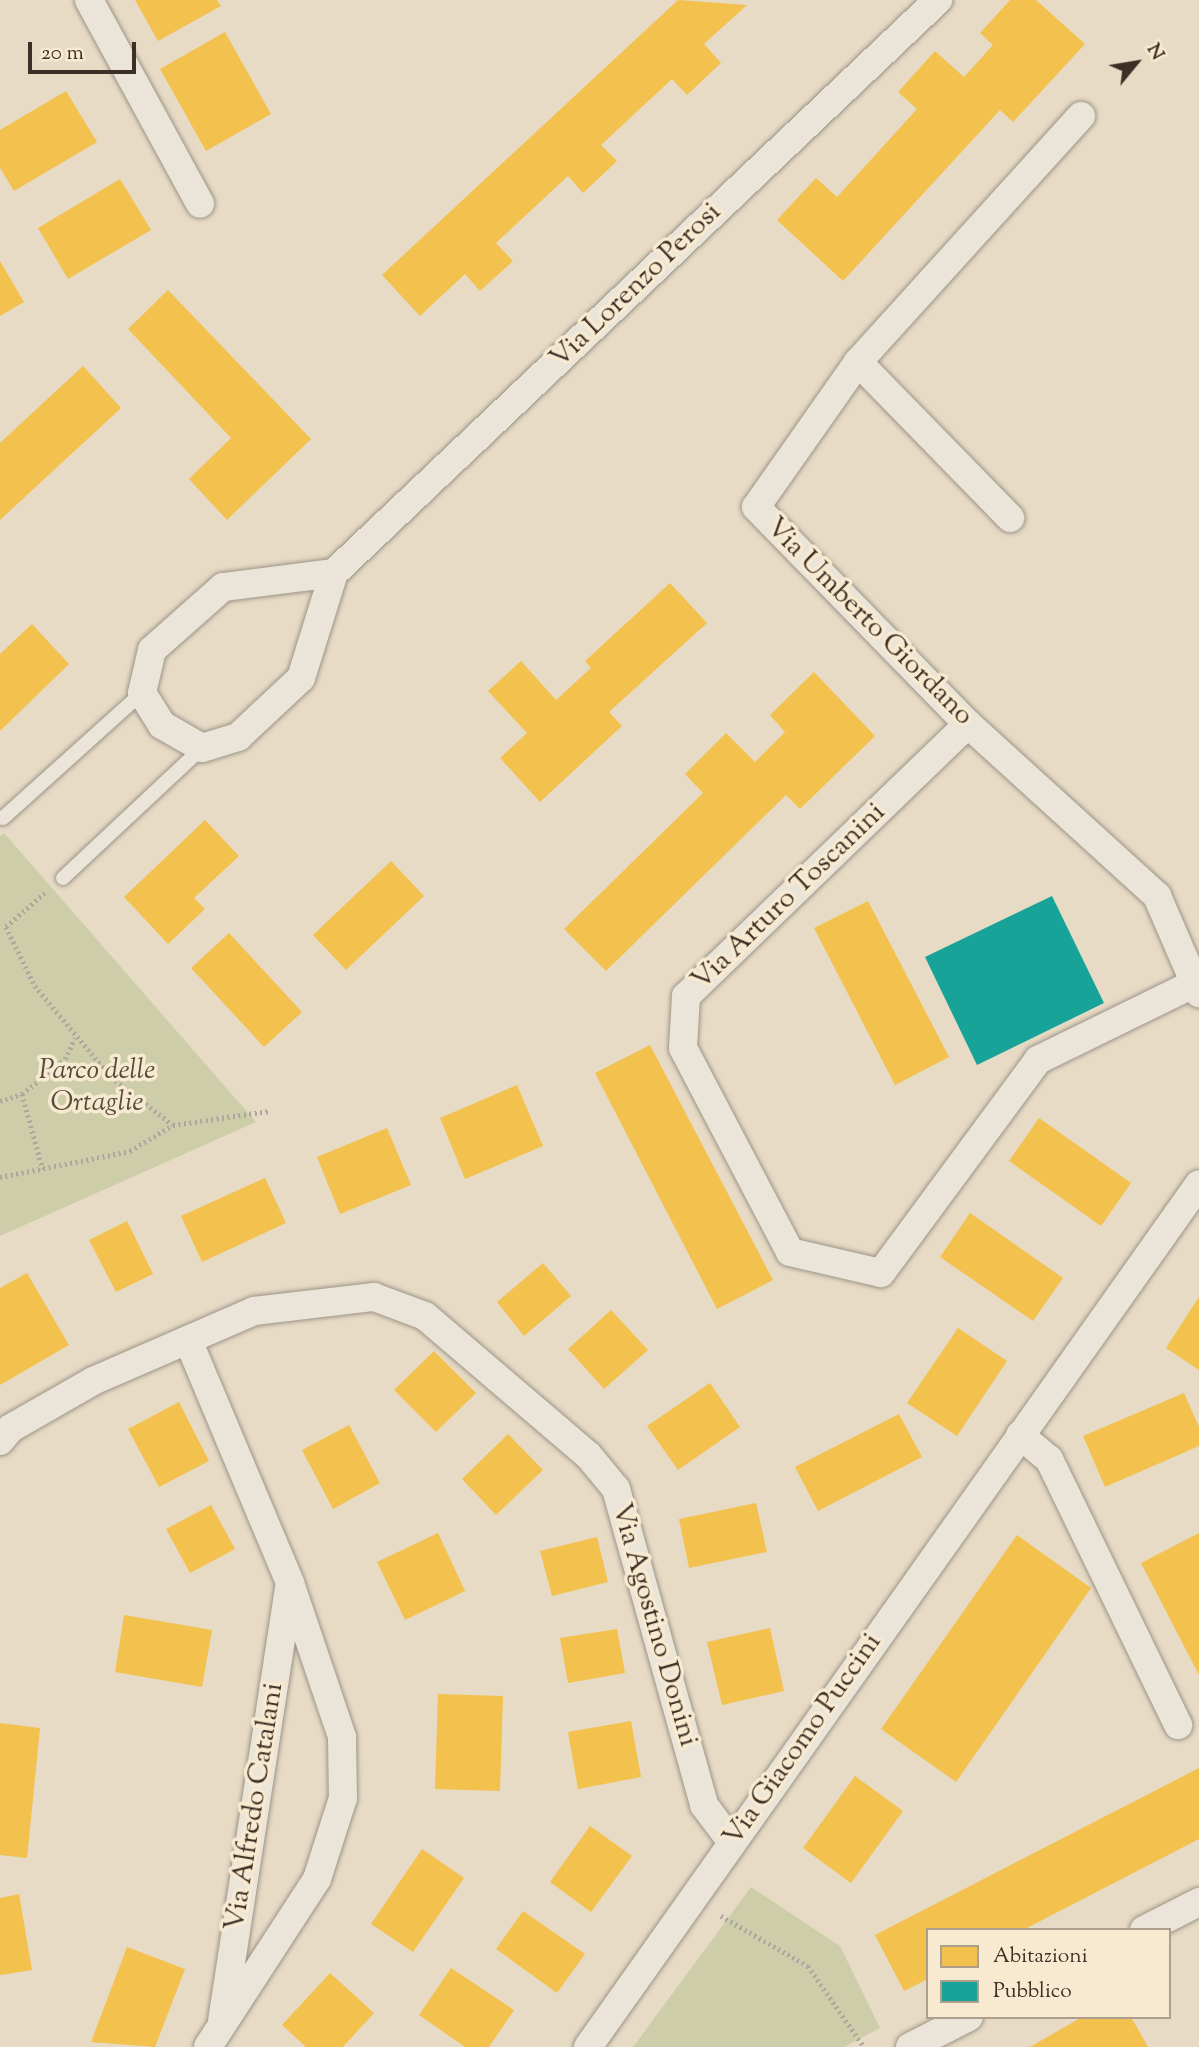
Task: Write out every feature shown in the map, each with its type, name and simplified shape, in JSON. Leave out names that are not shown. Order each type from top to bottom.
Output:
[{"type":"street","points":[[89,0],[200,204]]},
{"type":"street","name":"Via Lorenzo Perosi","points":[[202,748],[237,737],[301,677],[334,573],[938,0]]},
{"type":"street","name":"Via Umberto Giordano","points":[[1081,116],[858,362],[756,508],[968,724],[1157,896],[1197,985]]},
{"type":"street","points":[[858,362],[1010,518]]},
{"type":"street","points":[[202,748],[162,725],[142,693],[152,650],[223,587],[334,573]]},
{"type":"street","name":"Via Arturo Toscanini","points":[[968,724],[686,996],[683,1048],[790,1252],[881,1273],[1038,1060],[1197,985]]},
{"type":"street","name":"Via Giacomo Puccini","points":[[588,2047],[731,1841],[1199,1184]]},
{"type":"street","name":"Via Agostino Donini","points":[[0,1441],[10,1428],[93,1381],[254,1311],[374,1297],[425,1316],[589,1455],[616,1489],[704,1805],[731,1841]]},
{"type":"street","name":"Via Alfredo Catalani","points":[[188,1340],[290,1583],[342,1737],[343,1798],[317,1879],[214,2039]]},
{"type":"street","points":[[1020,1435],[1049,1459],[1178,1725]]},
{"type":"street","name":"Via Alfredo Catalani","points":[[214,2039],[290,1583]]},
{"type":"street","points":[[1148,1928],[1199,1902]]},
{"type":"street","points":[[910,2047],[964,2019]]},
{"type":"lane","points":[[3,818],[142,693]]},
{"type":"lane","points":[[63,878],[202,748]]},
{"type":"path","points":[[0,931],[63,878]]},
{"type":"path","points":[[6,927],[35,986],[75,1038],[173,1125]]},
{"type":"path","points":[[0,1101],[22,1094],[65,1059],[75,1038]]},
{"type":"path","points":[[22,1094],[43,1169]]},
{"type":"path","points":[[0,1177],[130,1151],[173,1125],[269,1111]]},
{"type":"path","points":[[691,1899],[808,1966],[864,2047]]},
{"type":"green space","name":"Parco delle Ortaglie","points":[[4,833],[256,1122],[0,1236],[0,836]]},
{"type":"green space","points":[[751,1887],[840,1946],[880,2028],[844,2047],[633,2047]]},
{"type":"building: Abitazioni","points":[[135,0],[217,0],[221,6],[158,41]]},
{"type":"building: Abitazioni","points":[[678,0],[747,5],[704,44],[721,63],[687,95],[672,79],[601,145],[617,161],[583,193],[568,176],[496,243],[513,261],[480,291],[465,274],[420,316],[382,275]]},
{"type":"building: Abitazioni","points":[[1010,0],[1036,0],[1085,44],[1013,122],[1000,110],[843,281],[777,220],[816,178],[837,197],[917,109],[898,92],[935,51],[964,77],[993,45],[980,33]]},
{"type":"building: Abitazioni","points":[[225,32],[271,114],[206,151],[160,69]]},
{"type":"building: Abitazioni","points":[[66,91],[97,142],[14,191],[0,168],[0,130]]},
{"type":"building: Abitazioni","points":[[120,179],[151,230],[68,279],[38,228]]},
{"type":"building: Abitazioni","points":[[0,261],[24,302],[0,316]]},
{"type":"building: Abitazioni","points":[[168,290],[311,439],[227,520],[189,479],[231,438],[128,329]]},
{"type":"building: Abitazioni","points":[[83,366],[121,408],[0,520],[0,443]]},
{"type":"building: Abitazioni","points":[[670,583],[707,623],[609,712],[622,726],[540,802],[500,758],[527,733],[488,691],[521,661],[556,700],[591,668],[585,661]]},
{"type":"building: Abitazioni","points":[[32,624],[69,664],[0,731],[0,654]]},
{"type":"building: Abitazioni","points":[[814,672],[875,736],[800,809],[786,795],[606,971],[564,929],[703,793],[685,774],[726,733],[755,762],[785,732],[770,715]]},
{"type":"building: Abitazioni","points":[[205,820],[239,856],[194,898],[205,909],[168,944],[124,897]]},
{"type":"building: Abitazioni","points":[[391,861],[424,896],[346,970],[313,935]]},
{"type":"building: Abitazioni","points":[[868,901],[949,1057],[895,1085],[814,928]]},
{"type":"building: Abitazioni","points":[[229,933],[302,1012],[264,1047],[191,968]]},
{"type":"building: Abitazioni","points":[[650,1045],[773,1280],[717,1309],[595,1073]]},
{"type":"building: Abitazioni","points":[[517,1085],[543,1146],[465,1179],[440,1118]]},
{"type":"building: Abitazioni","points":[[1039,1118],[1131,1183],[1101,1226],[1009,1161]]},
{"type":"building: Abitazioni","points":[[387,1128],[411,1185],[340,1214],[317,1157]]},
{"type":"building: Abitazioni","points":[[265,1178],[286,1223],[202,1262],[181,1216]]},
{"type":"building: Abitazioni","points":[[970,1213],[1063,1278],[1033,1321],[940,1257]]},
{"type":"building: Abitazioni","points":[[127,1221],[153,1274],[116,1292],[89,1240]]},
{"type":"building: Abitazioni","points":[[543,1263],[571,1296],[524,1336],[497,1302]]},
{"type":"building: Abitazioni","points":[[27,1273],[69,1345],[0,1385],[0,1288]]},
{"type":"building: Abitazioni","points":[[1199,1297],[1199,1370],[1166,1348]]},
{"type":"building: Abitazioni","points":[[611,1310],[648,1350],[604,1389],[568,1349]]},
{"type":"building: Abitazioni","points":[[958,1328],[1007,1361],[957,1436],[907,1403]]},
{"type":"building: Abitazioni","points":[[434,1351],[476,1393],[436,1432],[394,1390]]},
{"type":"building: Abitazioni","points":[[710,1383],[740,1427],[678,1470],[647,1426]]},
{"type":"building: Abitazioni","points":[[1184,1393],[1199,1427],[1199,1446],[1105,1487],[1083,1436]]},
{"type":"building: Abitazioni","points":[[179,1402],[209,1461],[159,1487],[128,1429]]},
{"type":"building: Abitazioni","points":[[899,1414],[922,1457],[818,1511],[795,1467]]},
{"type":"building: Abitazioni","points":[[349,1425],[380,1483],[333,1509],[302,1450]]},
{"type":"building: Abitazioni","points":[[508,1434],[543,1470],[496,1515],[462,1479]]},
{"type":"building: Abitazioni","points":[[756,1503],[767,1552],[689,1568],[679,1519]]},
{"type":"building: Abitazioni","points":[[211,1505],[235,1549],[190,1573],[166,1529]]},
{"type":"building: Abitazioni","points":[[438,1533],[465,1591],[405,1620],[377,1562]]},
{"type":"building: Abitazioni","points":[[1199,1533],[1199,1675],[1141,1563]]},
{"type":"building: Abitazioni","points":[[1017,1535],[1091,1588],[956,1782],[881,1729]]},
{"type":"building: Abitazioni","points":[[597,1537],[608,1582],[552,1596],[540,1551]]},
{"type":"building: Abitazioni","points":[[124,1615],[212,1630],[202,1687],[115,1672]]},
{"type":"building: Abitazioni","points":[[770,1628],[784,1691],[722,1705],[707,1642]]},
{"type":"building: Abitazioni","points":[[617,1629],[625,1673],[568,1683],[560,1638]]},
{"type":"building: Abitazioni","points":[[438,1694],[503,1696],[500,1791],[435,1789]]},
{"type":"building: Abitazioni","points":[[631,1721],[641,1777],[578,1789],[568,1732]]},
{"type":"building: Abitazioni","points":[[0,1723],[40,1728],[27,1858],[0,1855]]},
{"type":"building: Abitazioni","points":[[1199,1768],[1199,1839],[1027,1928],[926,1928],[926,1980],[904,1991],[875,1935]]},
{"type":"building: Abitazioni","points":[[855,1776],[903,1811],[851,1883],[803,1848]]},
{"type":"building: Abitazioni","points":[[590,1826],[632,1856],[591,1912],[550,1882]]},
{"type":"building: Abitazioni","points":[[422,1849],[464,1878],[413,1952],[371,1924]]},
{"type":"building: Abitazioni","points":[[19,1894],[32,1970],[0,1975],[0,1898]]},
{"type":"building: Abitazioni","points":[[523,1911],[585,1954],[557,1993],[496,1949]]},
{"type":"building: Abitazioni","points":[[127,1947],[185,1969],[155,2047],[91,2042]]},
{"type":"building: Abitazioni","points":[[451,1968],[514,2010],[489,2047],[465,2047],[419,2015]]},
{"type":"building: Abitazioni","points":[[330,1973],[374,2013],[343,2047],[306,2047],[282,2025]]},
{"type":"building: Abitazioni","points":[[1079,2019],[1132,2019],[1148,2047],[1030,2047]]},
{"type":"building: Pubblico","points":[[1052,896],[1104,1003],[977,1065],[925,957]]}]
